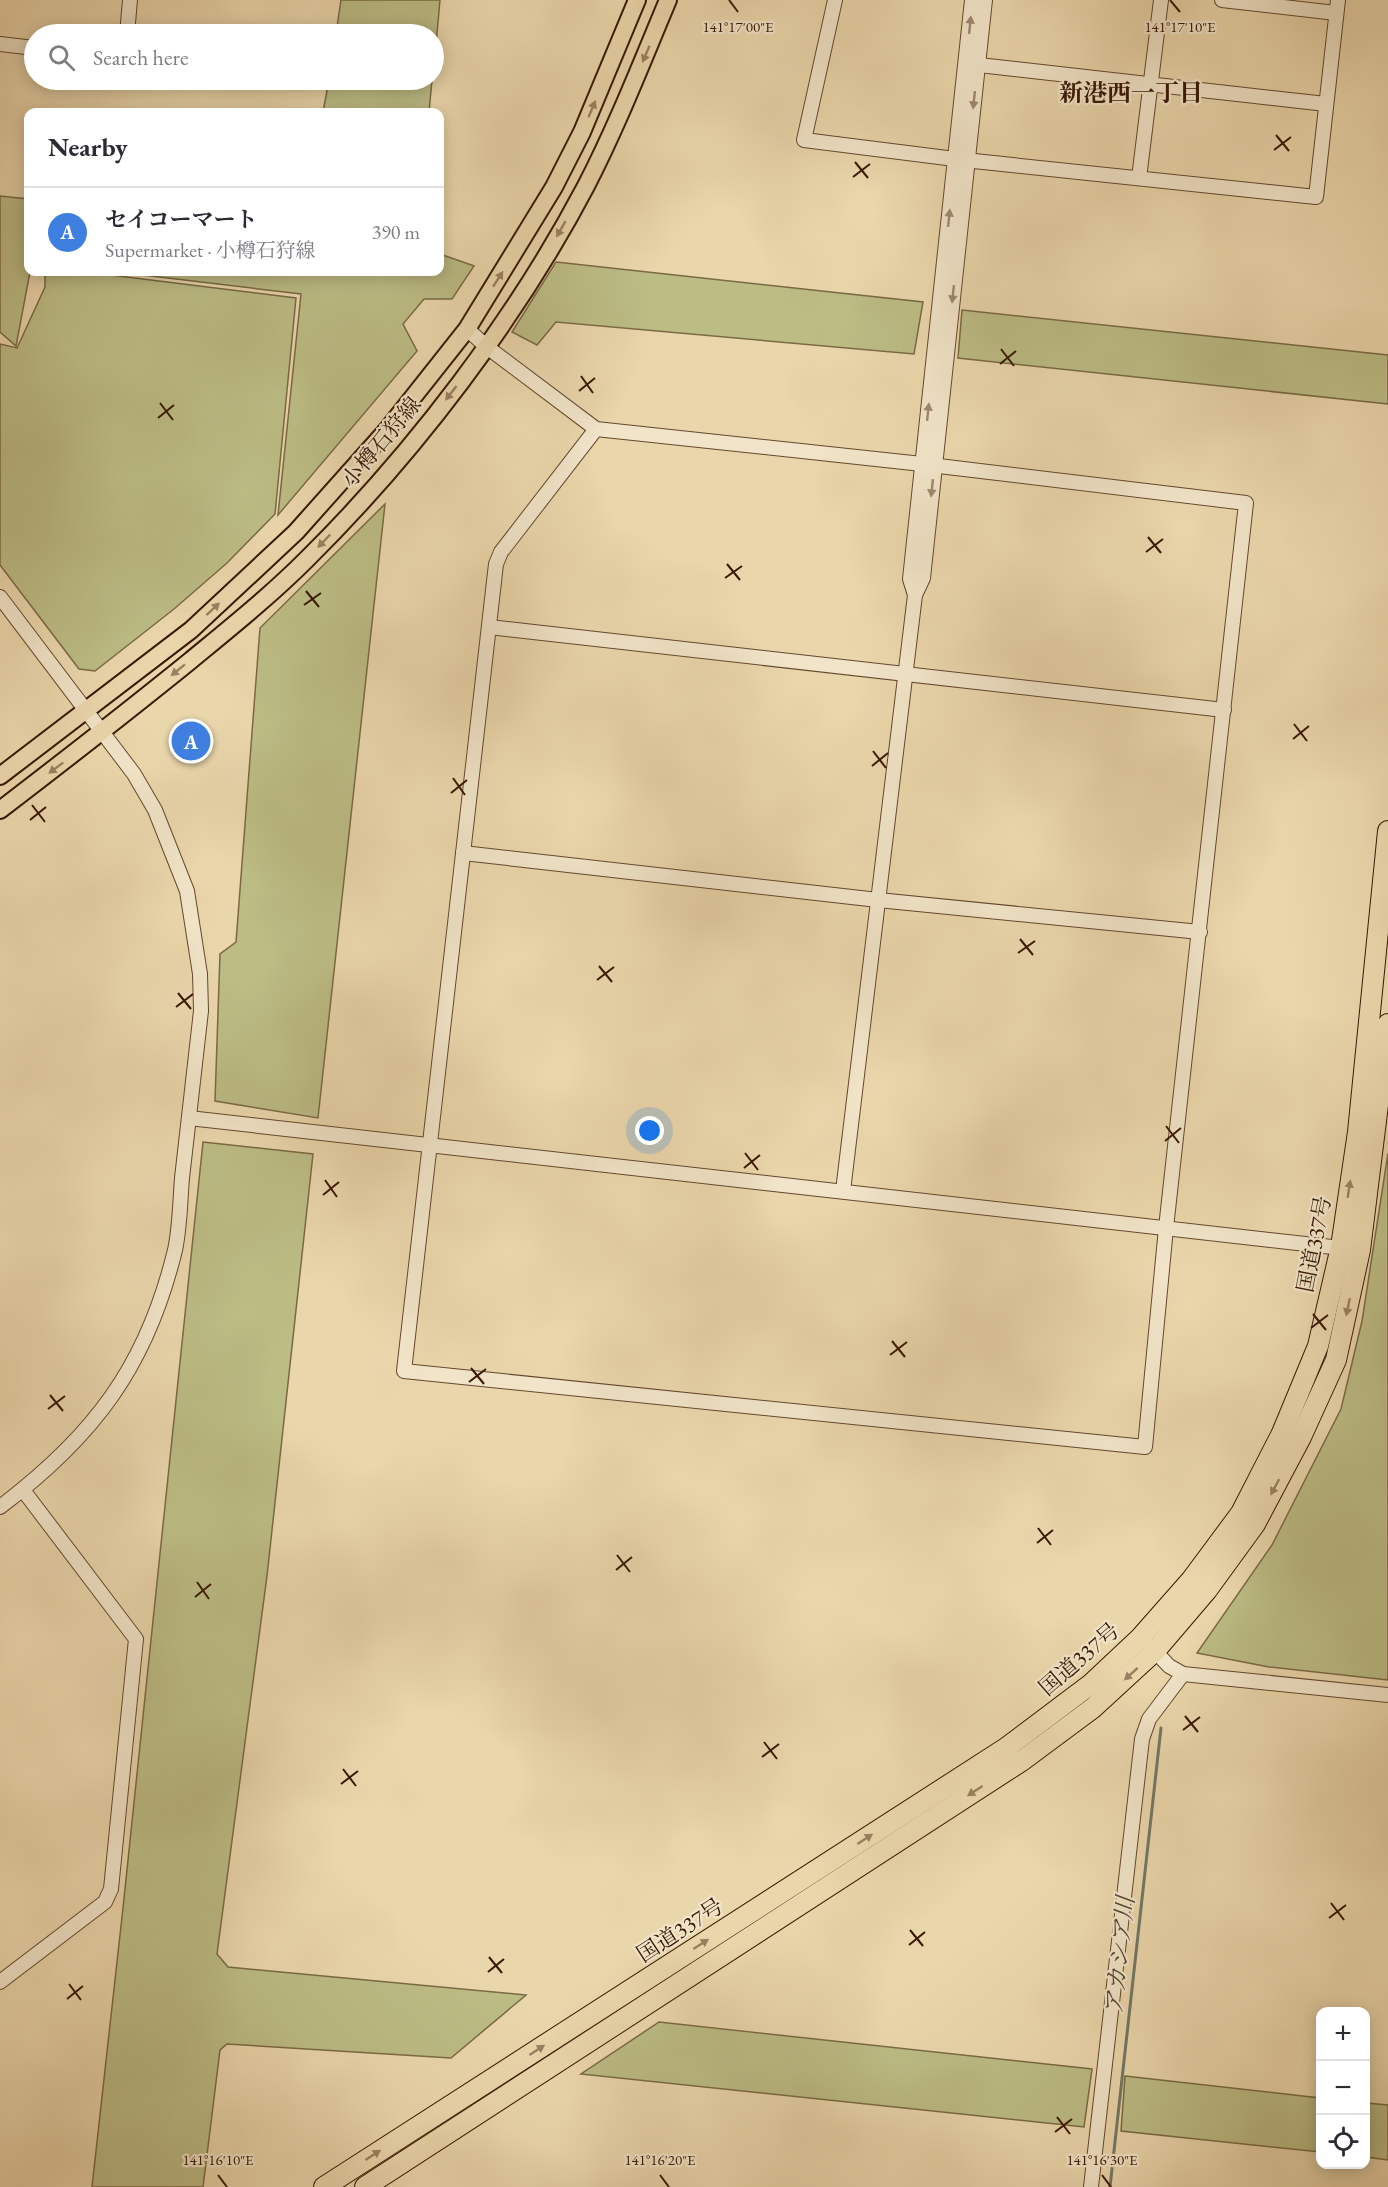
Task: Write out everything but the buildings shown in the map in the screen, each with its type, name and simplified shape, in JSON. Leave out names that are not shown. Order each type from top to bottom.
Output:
[{"type":"highway","name":"国道337号","points":[[324,2187],[1006,1748],[1091,1684],[1140,1638],[1192,1579],[1241,1513],[1282,1433],[1318,1346],[1341,1247],[1358,1132],[1388,831]]},
{"type":"highway","name":"国道337号","points":[[365,2187],[1023,1760],[1093,1708],[1155,1651],[1207,1590],[1255,1524],[1301,1437],[1336,1360],[1360,1250],[1388,1024]]},
{"type":"main road","name":"小樽石狩線","points":[[0,776],[191,630],[296,532],[387,430],[467,328],[554,187],[582,132],[637,0]]},
{"type":"main road","name":"小樽石狩線","points":[[0,810],[102,732],[263,601],[307,559],[415,441],[487,347],[528,285],[586,186],[668,0]]},
{"type":"street","points":[[128,24],[130,0]]},
{"type":"street","points":[[835,0],[804,140],[1316,197],[1337,6],[1222,0]]},
{"type":"street","points":[[972,0],[972,64]]},
{"type":"street","points":[[843,1191],[915,595],[910,579],[929,465],[972,64],[985,0]]},
{"type":"street","points":[[1139,178],[1161,0]]},
{"type":"street","points":[[0,44],[24,47]]},
{"type":"street","points":[[972,64],[1326,104]]},
{"type":"street","points":[[467,328],[487,347],[596,429],[929,465],[1246,503],[1144,1447],[404,1371],[496,564],[501,552],[596,429]]},
{"type":"street","points":[[0,597],[135,774],[155,810],[187,891],[194,923],[201,983],[201,1011],[176,1248],[163,1292],[146,1336],[120,1384],[94,1421],[56,1461],[0,1507]]},
{"type":"street","points":[[489,627],[1224,710]]},
{"type":"street","points":[[463,853],[878,900],[1200,932]]},
{"type":"street","points":[[189,1118],[1360,1250]]},
{"type":"street","points":[[0,1982],[105,1902],[111,1889],[136,1639],[23,1490]]},
{"type":"street","points":[[1140,1638],[1169,1666],[1183,1674],[1388,1695]]},
{"type":"street","points":[[1091,2187],[1142,1739],[1149,1719],[1183,1674]]},
{"type":"green space","points":[[341,0],[440,0],[438,24],[337,24]]},
{"type":"green space","points":[[327,90],[431,90],[429,108],[324,108]]},
{"type":"green space","points":[[0,196],[24,199],[24,276],[29,276],[16,346],[0,332]]},
{"type":"green space","points":[[444,255],[474,266],[452,299],[424,299],[403,324],[417,351],[278,515],[301,294],[150,276],[444,276]]},
{"type":"green space","points":[[556,262],[923,302],[914,354],[556,322],[537,345],[512,332]]},
{"type":"green space","points":[[45,276],[118,276],[296,298],[275,514],[227,563],[174,609],[95,671],[79,669],[0,565],[0,344],[17,348],[45,287]]},
{"type":"green space","points":[[962,310],[1388,355],[1388,404],[958,358]]},
{"type":"green space","points":[[385,504],[318,1118],[215,1101],[220,954],[236,942],[260,628]]},
{"type":"green space","points":[[203,1142],[313,1154],[267,1576],[217,1954],[228,1967],[526,1995],[451,2058],[227,2044],[220,2050],[203,2187],[92,2187],[123,1908]]},
{"type":"green space","points":[[1388,1153],[1388,1680],[1269,1667],[1197,1653],[1272,1545],[1341,1409],[1362,1321]]},
{"type":"green space","points":[[659,2022],[1092,2069],[1084,2127],[581,2074]]},
{"type":"green space","points":[[1125,2076],[1316,2098],[1316,2152],[1121,2131]]},
{"type":"green space","points":[[1370,2103],[1388,2105],[1388,2160],[1370,2158]]},
{"type":"waterway","name":"アカシア川","points":[[1110,2187],[1161,1728]]},
{"type":"place","name":"セイコーマート","points":[[191,741]]},
{"type":"district","name":"新港西一丁目","points":[[1131,92]]}]
